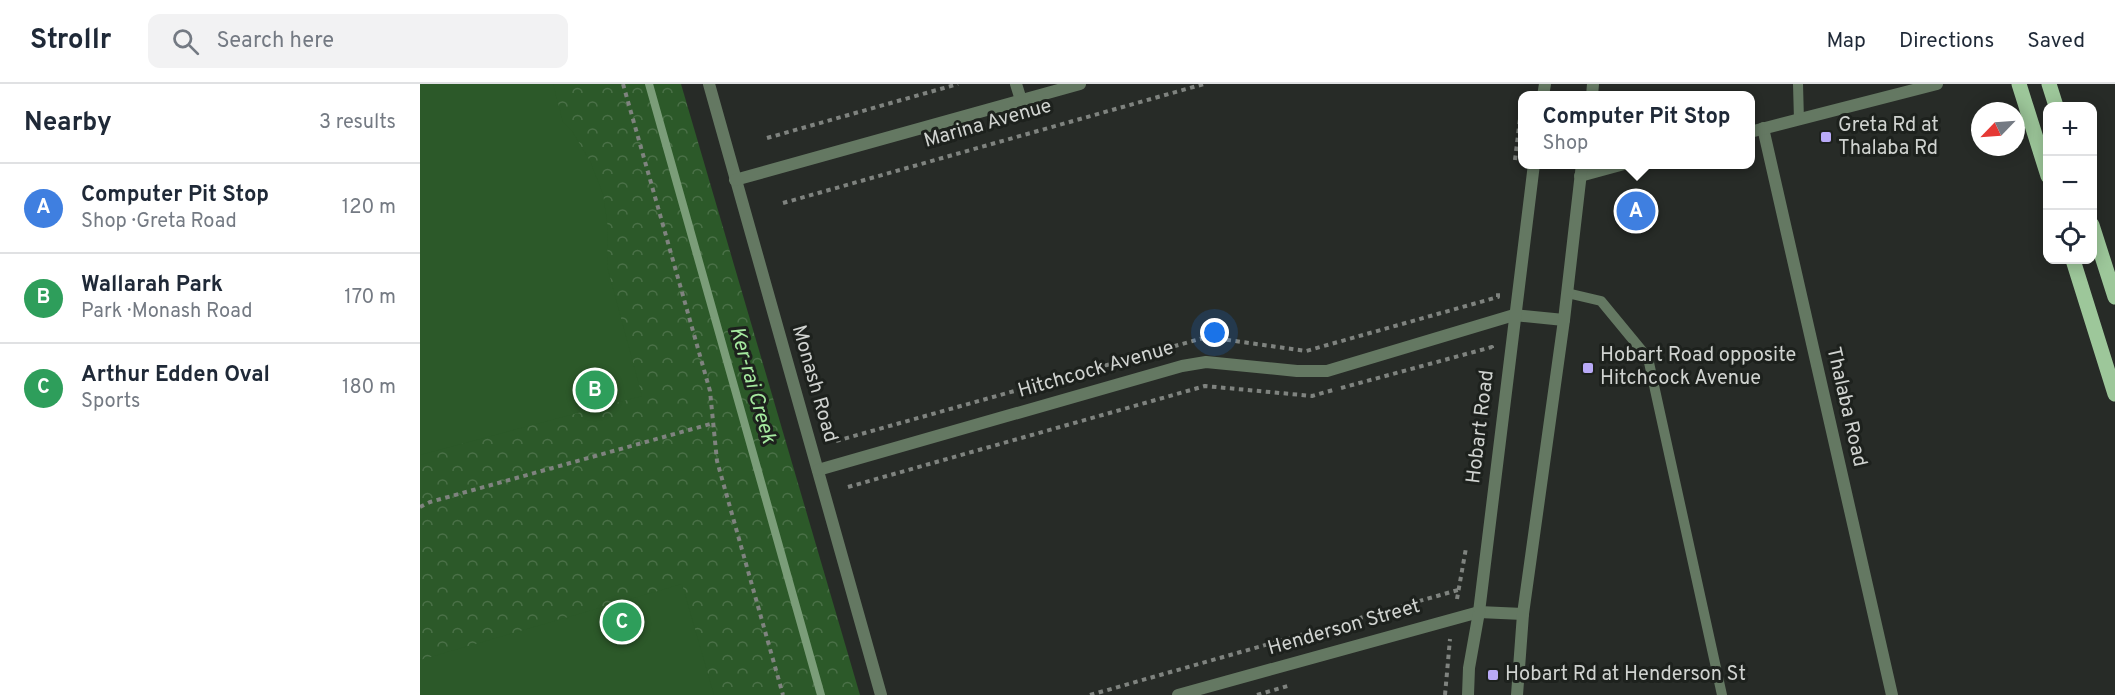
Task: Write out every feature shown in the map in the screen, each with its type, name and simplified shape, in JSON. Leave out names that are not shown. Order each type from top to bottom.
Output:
[{"type":"main road","points":[[2019,84],[2043,160]]},
{"type":"main road","points":[[2049,84],[2055,102]]},
{"type":"main road","points":[[2097,241],[2115,297]]},
{"type":"main road","points":[[2074,264],[2115,394]]},
{"type":"street","name":"Monash Road","points":[[709,84],[881,695]]},
{"type":"street","points":[[1016,84],[1021,100]]},
{"type":"street","name":"Marina Avenue","points":[[735,180],[1080,84]]},
{"type":"street","points":[[1755,130],[1937,84]]},
{"type":"street","name":"Thalaba Road","points":[[1763,128],[1892,695]]},
{"type":"street","name":"Hobart Road","points":[[1468,695],[1469,668],[1479,612],[1533,169]]},
{"type":"street","points":[[1517,695],[1523,614],[1564,320],[1581,170]]},
{"type":"street","name":"Hitchcock Avenue","points":[[818,470],[1182,366],[1206,362],[1297,371],[1327,371],[1514,315],[1564,320]]},
{"type":"street","name":"Henderson Street","points":[[1178,695],[1479,612],[1523,614]]},
{"type":"lane","points":[[1798,84],[1799,120]]},
{"type":"lane","points":[[1567,293],[1601,300],[1648,358],[1722,695]]},
{"type":"path","points":[[623,84],[710,391],[717,461],[783,695]]},
{"type":"path","points":[[767,138],[958,84]]},
{"type":"path","name":"Marina Avenue","points":[[783,202],[1204,84]]},
{"type":"path","points":[[848,488],[1205,386],[1312,396],[1492,347]]},
{"type":"path","points":[[420,507],[430,502],[714,423]]},
{"type":"path","points":[[1090,695],[1458,590]]},
{"type":"path","points":[[1445,695],[1452,638]]},
{"type":"green space","points":[[420,84],[681,84],[860,695],[420,695]]},
{"type":"green space","points":[[420,84],[553,84],[563,122],[572,131],[590,161],[603,194],[608,228],[607,266],[642,396],[420,455]]},
{"type":"green space","points":[[682,584],[714,695],[420,695],[420,660]]},
{"type":"waterway","name":"Ker-rai Creek","points":[[649,84],[821,695]]},
{"type":"place","name":"Greta Rd at Thalaba Rd","points":[[1826,137]]},
{"type":"place","name":"Computer Pit Stop","points":[[1636,211]]},
{"type":"place","name":"Hobart Road opposite Hitchcock Avenue","points":[[1588,368]]},
{"type":"place","name":"Wallarah Park","points":[[595,390]]},
{"type":"place","name":"Arthur Edden Oval","points":[[622,622]]},
{"type":"place","name":"Hobart Rd at Henderson St","points":[[1493,675]]}]
